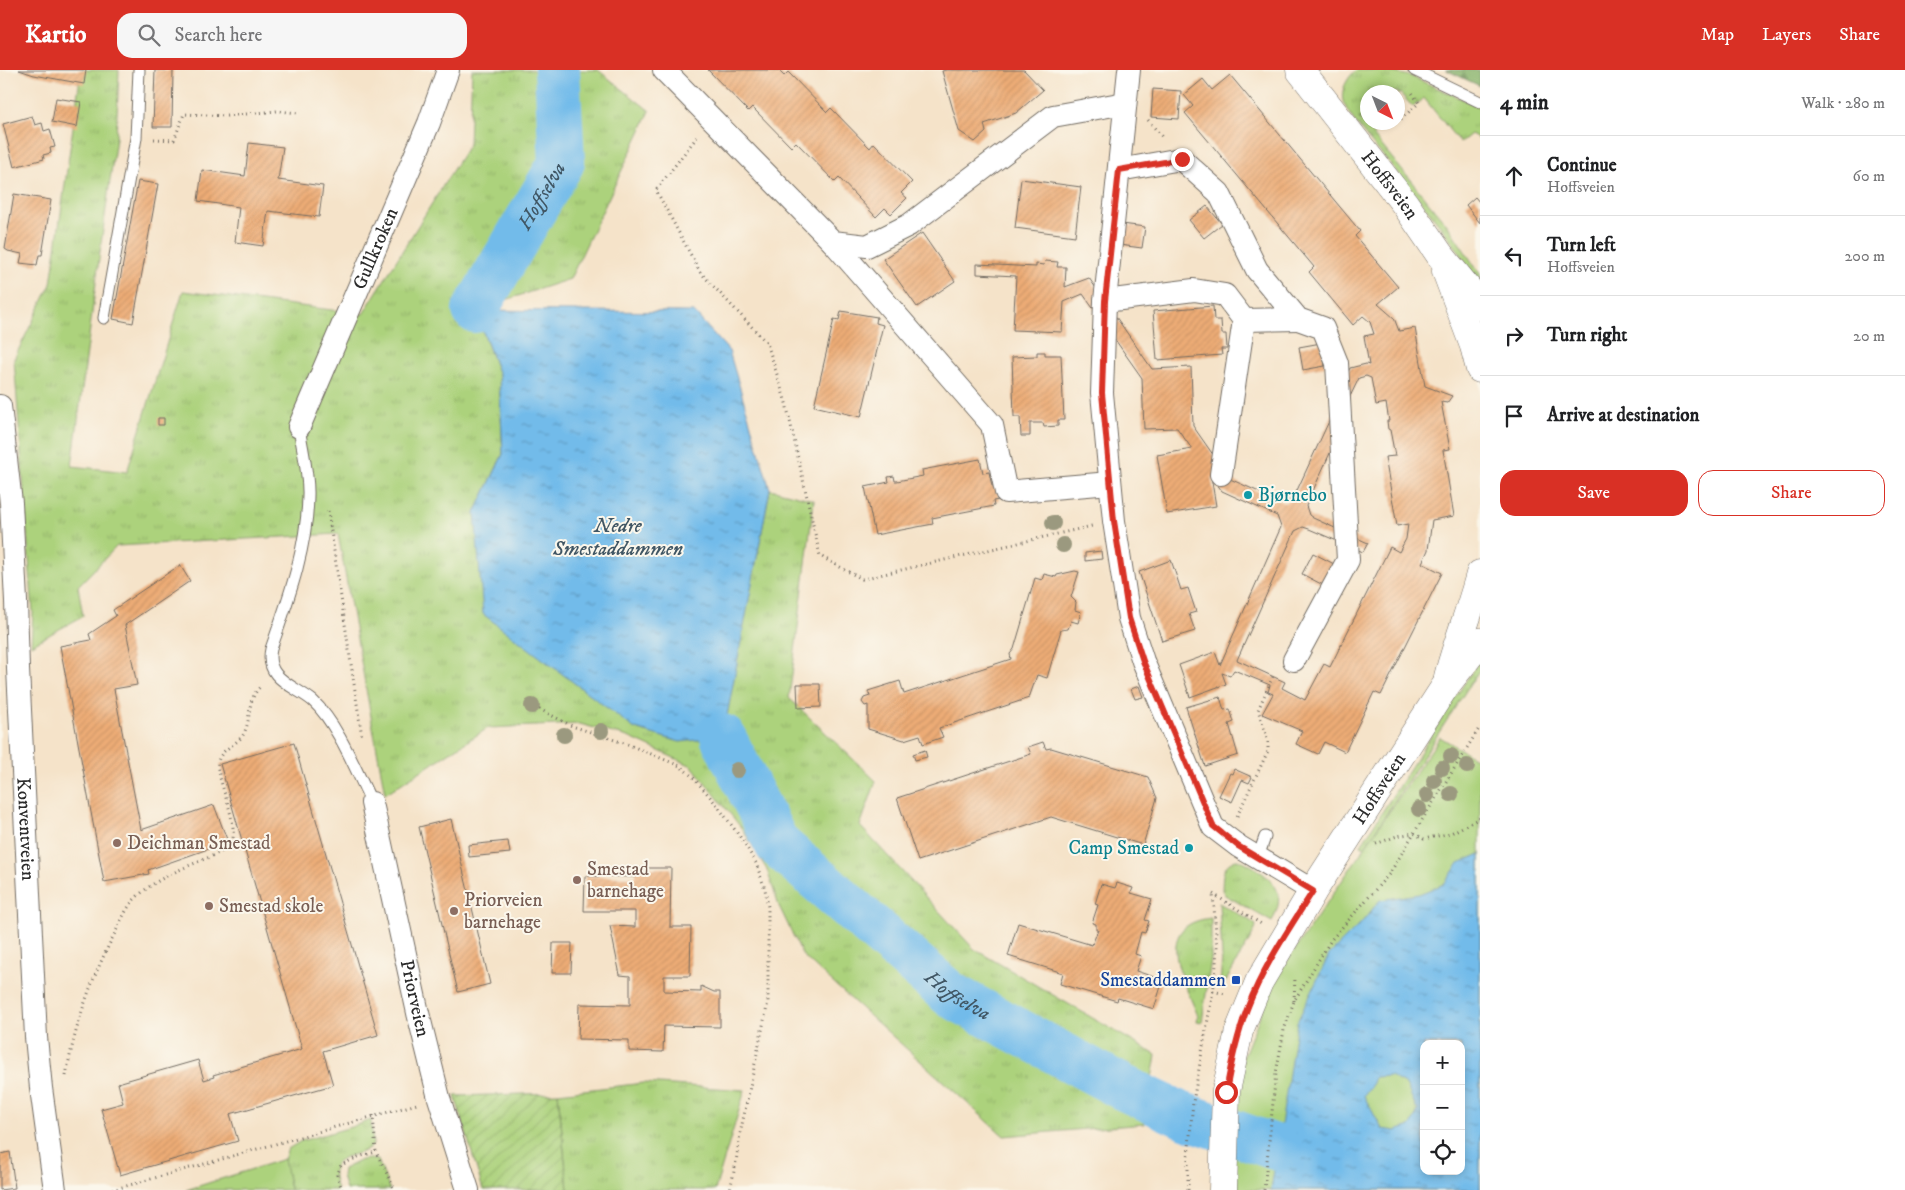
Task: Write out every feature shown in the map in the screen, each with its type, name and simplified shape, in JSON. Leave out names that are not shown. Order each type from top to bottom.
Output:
[{"type":"street","name":"Gullkroken","points":[[299,427],[425,132],[448,70]]},
{"type":"street","points":[[664,70],[833,242],[992,426],[1006,492],[1110,483]]},
{"type":"street","points":[[1129,70],[1105,301],[1102,393],[1114,521],[1129,618],[1143,661],[1213,826],[1227,837],[1261,847],[1313,891]]},
{"type":"street","name":"Hoffsveien","points":[[1306,72],[1405,204],[1440,255],[1480,306]]},
{"type":"street","points":[[833,242],[867,246],[909,225],[1053,116],[1125,103]]},
{"type":"street","points":[[1119,170],[1182,159],[1219,193],[1257,270],[1298,319]]},
{"type":"street","name":"Hoffsveien","points":[[1440,255],[1474,346],[1480,368]]},
{"type":"street","points":[[1105,301],[1194,290],[1225,295],[1244,320],[1221,474]]},
{"type":"street","points":[[1244,320],[1298,319],[1323,328],[1337,363],[1348,560],[1294,660]]},
{"type":"street","name":"Konventveien","points":[[0,406],[11,503],[36,1037],[55,1190]]},
{"type":"street","name":"Hoffsveien","points":[[1446,685],[1457,642],[1472,604],[1480,574]]},
{"type":"street","name":"Hoffsveien","points":[[1223,1190],[1226,1092],[1232,1058],[1247,1008],[1270,961],[1313,891],[1446,685],[1480,642]]},
{"type":"street","name":"Priorveien","points":[[372,804],[418,1013],[439,1098],[468,1190]]},
{"type":"lane","points":[[104,318],[136,138],[139,70]]},
{"type":"lane","points":[[1414,70],[1480,102]]},
{"type":"lane","points":[[299,427],[308,494],[305,531],[297,568],[269,657],[270,665],[275,674],[313,702],[329,720],[372,804]]},
{"type":"path","points":[[1405,116],[1420,103],[1410,88]]},
{"type":"path","points":[[136,138],[174,140],[184,114],[227,116],[277,111],[299,114]]},
{"type":"path","points":[[711,118],[656,190],[700,272],[767,343],[786,402],[820,556],[862,579],[1114,521]]},
{"type":"path","points":[[1146,118],[1182,159]]},
{"type":"path","points":[[327,504],[364,746]]},
{"type":"path","points":[[1227,837],[1268,751],[1268,740],[1258,710],[1260,704],[1280,662],[1294,660]]},
{"type":"path","points":[[65,1082],[76,1026],[98,966],[128,906],[138,895],[155,882],[223,851],[232,844],[234,831],[219,776],[218,760],[220,755],[241,739],[246,731],[250,704],[259,688],[275,674]]},
{"type":"path","points":[[526,702],[572,726],[627,744],[680,766],[692,776],[717,805],[756,863],[765,889],[768,907],[768,1002],[730,1190]]},
{"type":"path","points":[[1264,1190],[1270,1122],[1279,1056],[1284,1030],[1294,1001],[1331,940],[1390,873],[1480,728]]},
{"type":"path","points":[[1372,845],[1397,836],[1414,833],[1424,838],[1451,833],[1480,818]]},
{"type":"path","points":[[1188,1190],[1189,1136],[1193,1102],[1213,990],[1217,946],[1212,894],[1264,926]]},
{"type":"path","points":[[1213,990],[1225,994]]},
{"type":"path","points":[[112,1190],[373,1115],[439,1098]]},
{"type":"path","points":[[373,1115],[376,1152],[395,1190]]},
{"type":"path","points":[[342,1190],[338,1175],[341,1165],[358,1157],[376,1152]]},
{"type":"green space","points":[[81,70],[119,70],[116,138],[72,466],[127,472],[183,291],[363,314],[469,144],[472,70],[598,70],[650,111],[570,279],[475,310],[499,375],[503,454],[475,513],[722,737],[770,489],[814,500],[789,698],[876,781],[860,826],[974,949],[1156,1055],[1144,1124],[1004,1136],[803,956],[779,906],[767,870],[743,830],[692,766],[628,737],[580,724],[488,728],[385,794],[338,534],[117,546],[78,586],[83,616],[31,645],[33,613],[14,359],[51,284]]},
{"type":"green space","points":[[1356,70],[1382,70],[1410,76],[1480,107],[1480,139],[1471,134],[1460,143],[1424,98],[1413,107],[1405,98],[1405,85],[1360,85],[1360,128],[1344,104],[1342,95],[1350,77]]},
{"type":"green space","points":[[1446,70],[1480,70],[1480,86]]},
{"type":"green space","points":[[1361,130],[1369,130],[1448,226],[1480,274],[1480,286],[1471,270],[1438,224]]},
{"type":"green space","points":[[1480,659],[1480,669],[1365,847],[1361,845]]},
{"type":"green space","points":[[1440,737],[1480,761],[1480,1190],[1234,1190],[1233,1149],[1242,1060],[1275,979]]},
{"type":"green space","points":[[1236,860],[1257,869],[1275,886],[1279,898],[1272,922],[1225,895],[1222,890],[1225,868]]},
{"type":"green space","points":[[1219,903],[1256,925],[1223,986],[1220,987],[1222,956]]},
{"type":"green space","points":[[1211,918],[1211,959],[1202,1022],[1197,1021],[1198,1016],[1180,971],[1176,956],[1176,943],[1181,931],[1192,923]]},
{"type":"green space","points":[[644,1083],[745,1090],[715,1190],[568,1190],[558,1093]]},
{"type":"green space","points":[[558,1093],[568,1190],[483,1190],[455,1096]]},
{"type":"green space","points":[[371,1120],[373,1145],[367,1150],[338,1162],[334,1177],[337,1190],[290,1190],[284,1159],[288,1149],[301,1141]]},
{"type":"green space","points":[[284,1159],[290,1190],[186,1190]]},
{"type":"green space","points":[[361,1160],[378,1160],[390,1190],[346,1190],[342,1176],[343,1169]]},
{"type":"water","name":"Nedre Smestaddammen","points":[[475,310],[694,312],[729,351],[770,489],[723,737],[680,742],[635,729],[483,614],[475,513],[503,454],[499,375]]},
{"type":"water","points":[[1480,854],[1480,1190],[1271,1190],[1297,1022],[1329,955],[1362,922],[1380,900],[1419,894],[1444,884],[1459,863]],"holes":[[[1390,1076],[1406,1085],[1418,1111],[1411,1126],[1395,1131],[1382,1129],[1364,1096],[1375,1077]]]},
{"type":"building","points":[[19,70],[86,70],[84,84],[34,75]]},
{"type":"building","points":[[155,70],[173,70],[172,127],[153,127]]},
{"type":"building","points":[[708,70],[778,70],[784,76],[788,72],[827,112],[831,108],[870,148],[874,143],[912,182],[901,193],[907,198],[891,214],[885,208],[876,217],[839,178],[835,182],[796,142],[791,147],[752,107],[748,111]]},
{"type":"building","points":[[1024,70],[1043,90],[1016,113],[984,124],[986,132],[975,142],[959,131],[942,71]]},
{"type":"building","points":[[1230,75],[1360,231],[1355,236],[1398,287],[1378,304],[1394,318],[1399,331],[1415,328],[1425,386],[1452,396],[1447,403],[1441,402],[1450,449],[1443,450],[1454,516],[1432,520],[1428,550],[1422,563],[1442,573],[1381,695],[1374,692],[1345,752],[1324,742],[1318,754],[1296,744],[1302,731],[1262,714],[1273,694],[1268,692],[1270,685],[1234,670],[1230,676],[1222,673],[1226,684],[1190,697],[1179,665],[1215,652],[1220,665],[1281,527],[1277,516],[1222,491],[1211,476],[1216,506],[1167,514],[1157,455],[1192,449],[1177,428],[1144,429],[1142,378],[1083,294],[1064,302],[1062,332],[1013,330],[1016,276],[977,274],[977,264],[1036,267],[1036,264],[1044,265],[1045,261],[1058,262],[1057,267],[1066,267],[1065,287],[1089,278],[1152,369],[1191,367],[1193,426],[1230,479],[1284,503],[1293,499],[1336,406],[1334,404],[1350,368],[1369,365],[1364,336],[1374,334],[1370,322],[1363,316],[1353,325],[1309,272],[1314,267],[1185,113],[1193,106],[1184,95],[1203,79],[1212,90]],"holes":[[[1366,376],[1371,378],[1376,405],[1386,403],[1389,421],[1387,421],[1388,429],[1390,430],[1395,456],[1385,457],[1397,526],[1408,524],[1406,539],[1399,552],[1390,547],[1330,667],[1324,664],[1305,700],[1282,688],[1285,682],[1237,660],[1295,531],[1303,527],[1363,552],[1368,543],[1313,518],[1309,515],[1306,506],[1349,411],[1344,409],[1359,378]]]},
{"type":"building","points":[[1153,89],[1181,91],[1179,119],[1151,117]]},
{"type":"building","points":[[56,98],[81,102],[77,127],[52,122]]},
{"type":"building","points":[[32,116],[35,125],[42,123],[44,131],[50,129],[55,147],[50,148],[51,153],[43,155],[44,159],[14,167],[3,124]]},
{"type":"building","points":[[249,143],[283,147],[278,180],[323,186],[319,217],[268,211],[263,246],[235,242],[239,207],[198,201],[202,170],[245,176]]},
{"type":"building","points":[[1021,179],[1081,187],[1075,236],[1015,228]]},
{"type":"building","points":[[138,181],[158,184],[133,323],[113,319]]},
{"type":"building","points":[[14,194],[51,200],[42,255],[39,255],[37,265],[20,263],[22,254],[5,249]]},
{"type":"building","points":[[1475,197],[1480,203],[1480,223],[1466,205]]},
{"type":"building","points":[[1207,206],[1222,224],[1204,238],[1189,220]]},
{"type":"building","points":[[1122,224],[1145,227],[1142,248],[1119,245]]},
{"type":"building","points":[[922,233],[955,281],[917,307],[883,259]]},
{"type":"building","points":[[1213,306],[1214,320],[1221,320],[1222,334],[1226,334],[1227,349],[1221,349],[1222,355],[1157,360],[1153,311]]},
{"type":"building","points":[[841,311],[877,317],[876,323],[883,325],[861,417],[814,406],[834,319],[839,320]]},
{"type":"building","points":[[1321,343],[1325,366],[1303,370],[1299,347]]},
{"type":"building","points":[[1037,352],[1045,352],[1045,355],[1061,355],[1064,420],[1058,420],[1058,426],[1044,427],[1043,423],[1030,423],[1030,436],[1021,436],[1020,417],[1014,417],[1012,357],[1037,356]]},
{"type":"building","points":[[158,418],[164,418],[164,425],[158,425]]},
{"type":"building","points":[[980,459],[983,473],[989,472],[992,486],[996,485],[999,500],[993,501],[994,506],[932,518],[933,524],[875,535],[865,487],[889,482],[888,477],[894,476],[895,481],[897,481],[923,476],[922,470]]},
{"type":"building","points":[[1101,551],[1102,559],[1085,561],[1085,553]]},
{"type":"building","points":[[1313,553],[1334,564],[1323,585],[1302,574]]},
{"type":"building","points":[[1171,560],[1181,590],[1188,588],[1196,612],[1189,614],[1195,631],[1162,641],[1139,572]]},
{"type":"building","points":[[180,565],[190,581],[125,625],[137,685],[114,689],[141,830],[214,805],[228,842],[148,870],[149,874],[104,882],[60,646],[91,640],[89,634],[116,616],[113,610]]},
{"type":"building","points":[[1075,571],[1079,572],[1071,597],[1076,602],[1075,610],[1081,612],[1078,623],[1071,621],[1068,629],[1061,630],[1047,678],[1037,675],[1029,698],[939,728],[943,737],[923,744],[920,735],[904,740],[868,729],[868,705],[865,706],[862,702],[864,698],[870,696],[868,691],[900,681],[904,694],[1011,659],[1010,654],[1014,649],[1035,578],[1042,580],[1044,574],[1056,577],[1057,575]]},
{"type":"building","points":[[797,684],[820,684],[821,707],[798,708]]},
{"type":"building","points":[[1139,686],[1143,697],[1135,699],[1131,689]]},
{"type":"building","points":[[1220,697],[1224,710],[1230,709],[1234,722],[1229,724],[1238,755],[1205,766],[1186,707]]},
{"type":"building","points":[[1043,742],[1046,749],[1051,748],[1148,777],[1157,798],[1143,845],[1051,817],[918,861],[897,798],[1031,754],[1028,747]]},
{"type":"building","points":[[294,743],[378,1035],[323,1051],[333,1085],[230,1114],[238,1141],[120,1175],[101,1109],[123,1103],[118,1083],[198,1060],[204,1080],[214,1077],[213,1075],[302,1049],[220,764]]},
{"type":"building","points":[[925,750],[927,757],[915,760],[913,754]]},
{"type":"building","points":[[1234,769],[1252,777],[1249,783],[1242,780],[1232,802],[1219,796],[1230,773],[1232,774]]},
{"type":"building","points":[[451,819],[490,984],[458,992],[419,827]]},
{"type":"building","points":[[508,841],[510,853],[469,857],[468,845]]},
{"type":"building","points":[[636,868],[671,868],[670,927],[691,927],[690,976],[664,976],[664,991],[701,992],[701,986],[714,992],[720,992],[720,1027],[664,1026],[663,1052],[629,1051],[629,1040],[578,1039],[579,1004],[630,1005],[630,976],[620,975],[610,926],[635,927],[635,911],[584,911],[585,876],[636,877]]},
{"type":"building","points":[[1117,883],[1133,888],[1131,893],[1152,899],[1145,920],[1149,921],[1145,933],[1141,932],[1135,954],[1141,956],[1136,971],[1163,980],[1154,1009],[1118,998],[1117,1001],[1060,984],[1063,973],[1008,956],[1018,923],[1092,945],[1098,930],[1096,930],[1096,924],[1092,923],[1098,905],[1095,904],[1101,884],[1115,888]]},
{"type":"building","points":[[553,943],[572,943],[571,973],[552,973]]},
{"type":"building","points":[[10,1152],[15,1188],[0,1190],[0,1154]]},
{"type":"waterway","name":"Hoffselva","points":[[475,310],[562,162],[557,70]]},
{"type":"waterway","name":"Hoffselva","points":[[723,737],[777,844],[951,995],[1124,1088],[1180,1114],[1278,1148]]},
{"type":"place","name":"Bjørnebo","points":[[1248,495]]},
{"type":"place","name":"Deichman Smestad","points":[[117,843]]},
{"type":"place","name":"Camp Smestad","points":[[1189,848]]},
{"type":"place","name":"Smestad barnehage","points":[[577,880]]},
{"type":"place","name":"Smestad skole","points":[[209,906]]},
{"type":"place","name":"Priorveien barnehage","points":[[454,911]]},
{"type":"place","name":"Smestaddammen","points":[[1236,980]]},
{"type":"route","points":[[1182,159],[1119,170],[1105,301],[1102,393],[1114,521],[1129,618],[1143,661],[1213,826],[1238,846],[1313,891],[1270,961],[1247,1008],[1232,1058],[1226,1092]]}]
